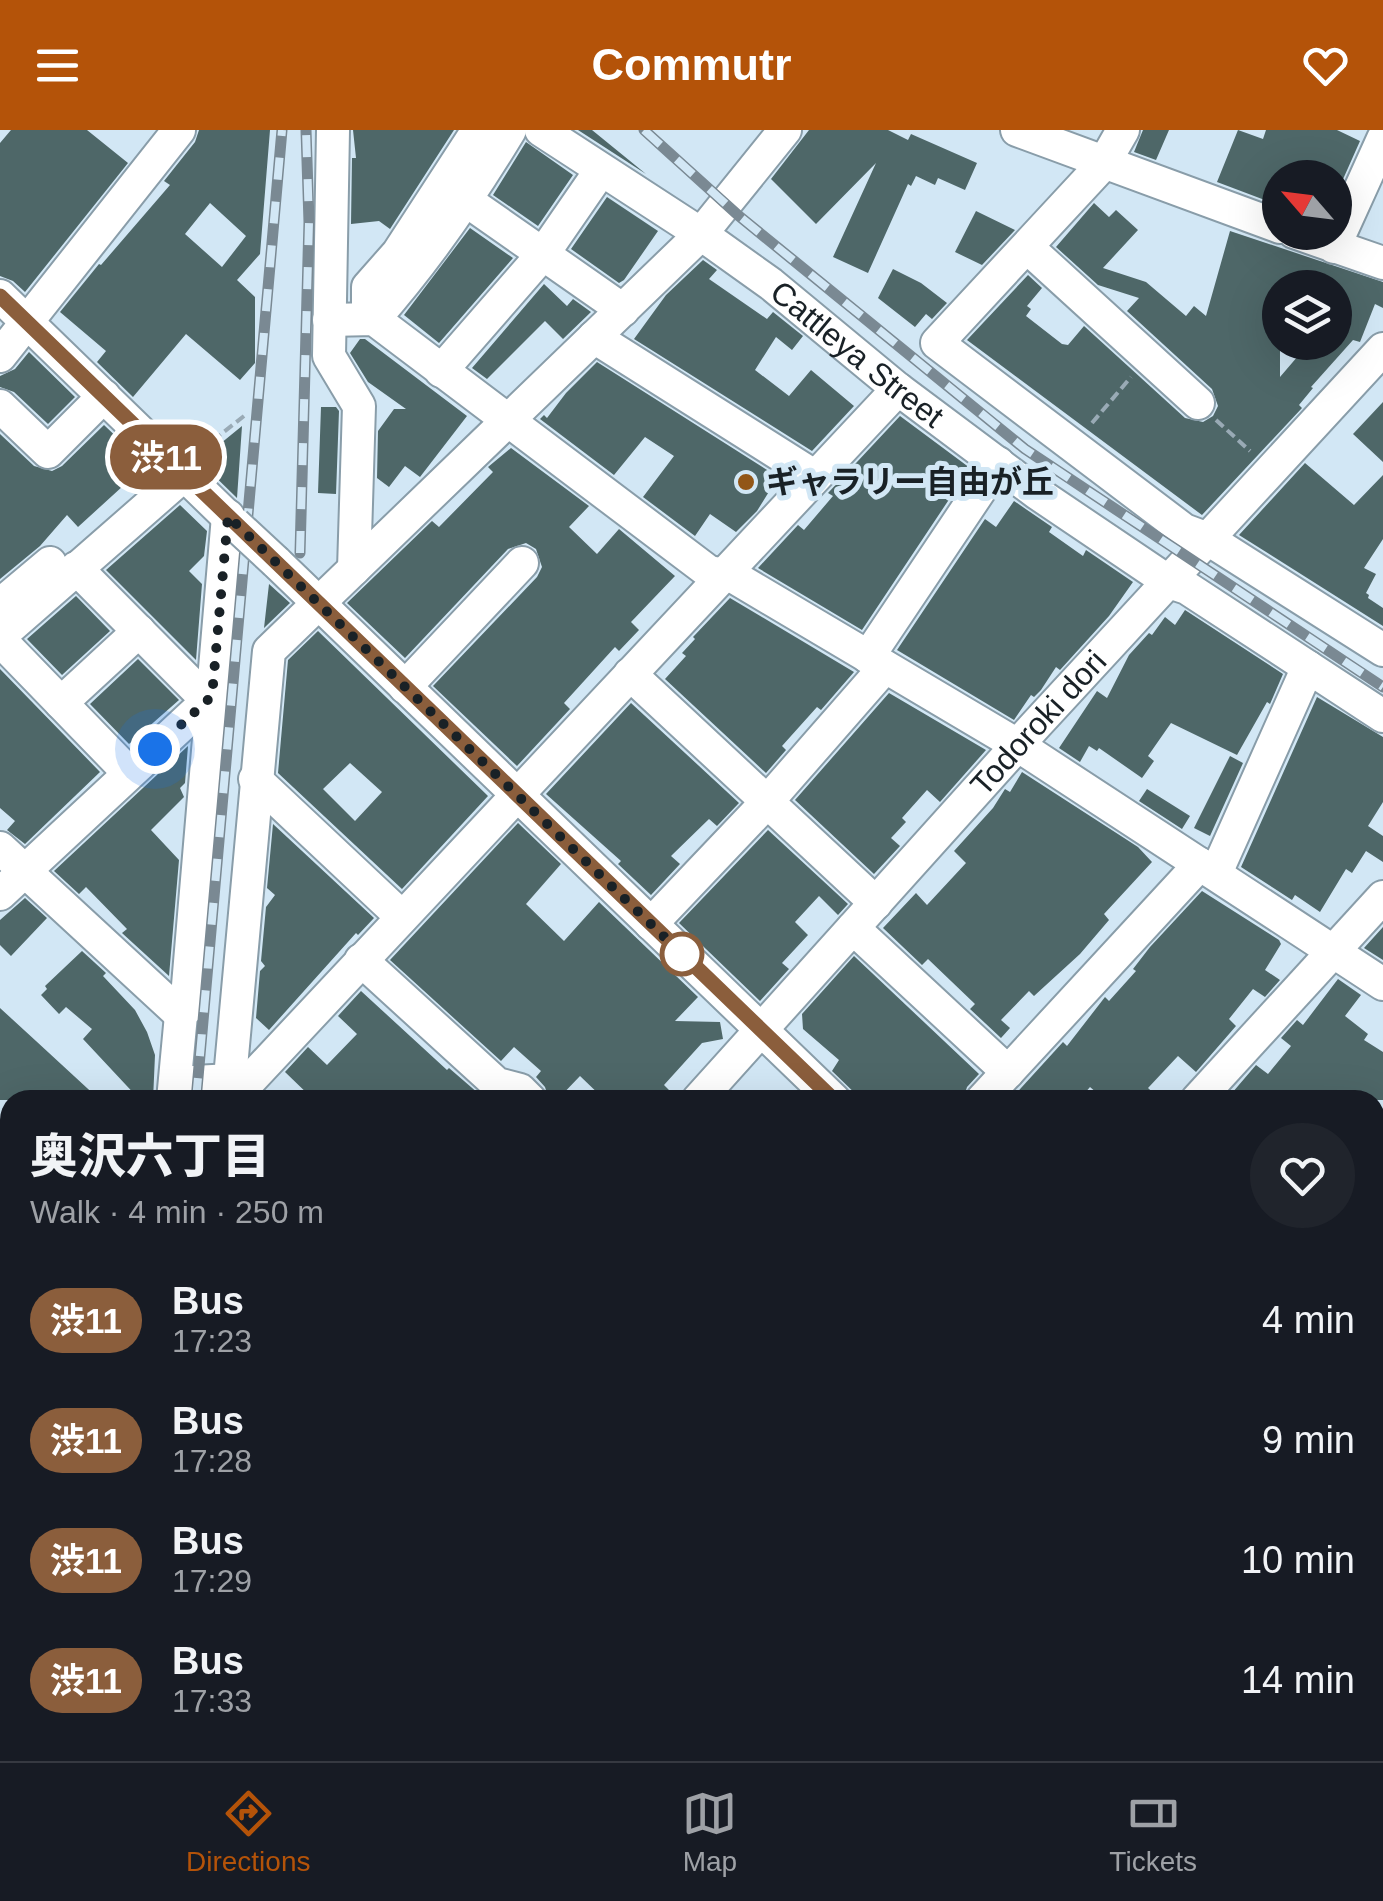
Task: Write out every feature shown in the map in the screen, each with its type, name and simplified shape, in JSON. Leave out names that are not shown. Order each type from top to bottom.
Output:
[{"type":"street","points":[[0,356],[179,130]]},
{"type":"street","points":[[333,130],[328,356],[359,406],[354,569]]},
{"type":"street","points":[[478,130],[398,252],[368,287],[368,305],[374,319],[708,572],[734,577],[1019,746],[1383,984]]},
{"type":"street","points":[[330,320],[374,319],[414,274],[468,201],[510,130]]},
{"type":"street","name":"Cattleya Street","points":[[541,130],[771,284],[898,389],[998,463],[1169,582],[1186,588],[1383,716]]},
{"type":"street","points":[[245,1090],[255,779],[270,650],[701,234],[785,130]]},
{"type":"street","points":[[1017,130],[1262,221]]},
{"type":"street","points":[[1123,130],[1104,164],[937,343],[1184,530],[1208,539],[1383,650]]},
{"type":"street","points":[[1352,208],[1383,140],[1357,130]]},
{"type":"street","points":[[441,370],[543,254],[601,170]]},
{"type":"street","points":[[468,201],[623,310]]},
{"type":"street","points":[[1028,248],[1198,403]]},
{"type":"street","points":[[1343,250],[1383,263]]},
{"type":"street","points":[[0,296],[824,1090]]},
{"type":"street","points":[[594,338],[814,476]]},
{"type":"street","name":"Todoroki dori","points":[[707,1090],[1383,350]]},
{"type":"street","points":[[245,1090],[402,917],[898,389]]},
{"type":"street","points":[[0,406],[48,452],[104,396]]},
{"type":"street","points":[[652,924],[766,803],[877,662],[998,463]]},
{"type":"street","points":[[129,773],[0,638],[177,468]]},
{"type":"street","points":[[0,605],[177,468]]},
{"type":"street","points":[[174,1090],[181,1015],[186,1008],[210,698],[232,520]]},
{"type":"street","points":[[405,687],[522,563]]},
{"type":"street","points":[[76,568],[210,698]]},
{"type":"street","points":[[62,703],[139,632]]},
{"type":"street","points":[[991,1090],[1208,869],[1308,667]]},
{"type":"street","points":[[630,674],[876,903]]},
{"type":"street","points":[[0,894],[210,698]]},
{"type":"street","points":[[255,779],[402,917]]},
{"type":"street","points":[[0,848],[181,1015]]},
{"type":"street","points":[[1206,1090],[1383,897]]},
{"type":"street","points":[[853,928],[1008,1072]]},
{"type":"street","points":[[362,960],[496,1084],[520,1090]]},
{"type":"path","points":[[1074,444],[1148,358]]},
{"type":"path","points":[[1198,403],[1270,470]]},
{"type":"building","points":[[11,130],[87,130],[128,163],[25,292],[0,276],[0,143]]},
{"type":"building","points":[[199,130],[270,130],[260,254],[237,280],[255,297],[255,363],[240,380],[186,334],[133,397],[97,362],[106,351],[60,312],[170,185],[164,181],[195,142]],"holes":[[[210,203],[246,236],[222,267],[185,234]]]},
{"type":"building","points":[[353,130],[454,130],[390,229],[379,221],[351,224],[352,158],[356,158]]},
{"type":"building","points":[[578,130],[592,130],[646,174]]},
{"type":"building","points":[[809,130],[888,130],[908,140],[911,134],[977,163],[965,190],[938,178],[935,185],[916,176],[911,186],[908,184],[868,273],[833,257],[876,163],[816,224],[771,179]]},
{"type":"building","points":[[1143,130],[1169,130],[1156,160],[1134,152]]},
{"type":"building","points":[[1238,130],[1263,139],[1266,130],[1337,130],[1360,141],[1352,160],[1262,160],[1262,199],[1217,182]]},
{"type":"building","points":[[526,142],[573,175],[538,226],[493,195]]},
{"type":"building","points":[[607,197],[658,231],[619,283],[571,249]]},
{"type":"building","points":[[1094,203],[1109,217],[1116,210],[1138,230],[1103,268],[1146,282],[1186,316],[1194,306],[1206,316],[1230,231],[1262,242],[1262,250],[1287,250],[1347,270],[1262,270],[1262,360],[1280,360],[1280,377],[1295,360],[1335,360],[1311,387],[1299,405],[1302,408],[1202,515],[967,340],[1028,275],[1042,288],[1027,306],[1031,309],[1026,316],[1062,344],[1068,345],[1084,326],[1185,418],[1203,422],[1213,416],[1218,406],[1212,389],[1127,311],[1139,298],[1098,285],[1056,247]]},
{"type":"building","points":[[976,211],[1015,230],[982,265],[955,252]]},
{"type":"building","points":[[470,228],[513,258],[439,343],[404,315]]},
{"type":"building","points":[[703,260],[717,270],[709,279],[767,319],[773,312],[803,336],[792,350],[776,337],[755,370],[789,396],[811,370],[854,406],[812,451],[634,339],[666,295]]},
{"type":"building","points":[[893,269],[921,283],[947,303],[932,319],[926,314],[915,327],[878,298]]},
{"type":"building","points":[[1352,272],[1383,282],[1383,308],[1375,304],[1360,342],[1353,340]]},
{"type":"building","points":[[544,284],[567,306],[573,299],[591,312],[563,339],[545,321],[487,379],[472,368]]},
{"type":"building","points":[[360,339],[467,416],[420,477],[405,466],[389,487],[377,478],[378,431],[394,409],[406,409],[368,382],[350,353]]},
{"type":"building","points":[[29,352],[75,397],[48,424],[14,392],[0,387],[0,376],[15,369]]},
{"type":"building","points":[[597,362],[778,477],[757,511],[736,532],[710,514],[695,536],[643,497],[674,456],[645,437],[614,475],[540,419],[544,415],[547,418]]},
{"type":"building","points":[[1383,402],[1383,462],[1353,434]]},
{"type":"building","points":[[321,407],[336,407],[339,411],[336,494],[318,493]]},
{"type":"building","points":[[900,416],[970,468],[862,630],[758,568],[798,525],[804,530],[833,496],[828,493]]},
{"type":"building","points":[[104,425],[146,465],[78,527],[67,515],[40,546],[0,579],[0,434],[34,466],[52,471]]},
{"type":"building","points":[[242,426],[237,498],[199,461]]},
{"type":"building","points":[[511,448],[589,506],[569,527],[597,554],[619,529],[675,576],[631,622],[639,630],[619,651],[615,647],[564,703],[570,709],[517,766],[433,686],[537,577],[542,567],[536,549],[526,543],[508,549],[405,658],[347,603],[432,521],[439,527],[493,472],[488,467]]},
{"type":"building","points":[[1305,463],[1354,505],[1383,475],[1383,539],[1364,568],[1376,574],[1366,593],[1383,608],[1383,626],[1239,535]]},
{"type":"building","points":[[1014,501],[1052,527],[1049,532],[1083,556],[1086,550],[1133,582],[1109,616],[1060,670],[1056,667],[1014,720],[897,650],[985,519],[996,527]]},
{"type":"building","points":[[180,505],[207,531],[204,556],[189,571],[202,584],[196,660],[106,570]]},
{"type":"building","points":[[269,584],[290,603],[264,628]]},
{"type":"building","points":[[76,596],[110,631],[62,675],[27,639]]},
{"type":"building","points":[[730,598],[854,672],[782,746],[786,750],[766,773],[665,679],[686,656],[682,653],[693,637]]},
{"type":"building","points":[[1185,610],[1283,674],[1270,704],[1267,702],[1237,755],[1171,723],[1148,756],[1154,761],[1142,778],[1099,748],[1097,751],[1089,746],[1080,762],[1059,748],[1097,691],[1107,698],[1129,655],[1149,633],[1152,635],[1165,617],[1175,625]]},
{"type":"building","points":[[318,631],[488,796],[402,889],[278,773],[288,660]],"holes":[[[350,763],[382,792],[355,821],[323,789]]]},
{"type":"building","points":[[138,659],[179,700],[129,744],[90,704]]},
{"type":"building","points":[[0,669],[100,772],[25,844],[7,830],[15,821],[0,808]]},
{"type":"building","points":[[889,693],[986,750],[940,802],[927,790],[902,818],[906,822],[891,838],[900,846],[874,874],[795,800]]},
{"type":"building","points":[[1317,697],[1383,737],[1383,802],[1368,826],[1383,836],[1383,862],[1366,851],[1352,873],[1346,869],[1320,912],[1295,895],[1292,900],[1241,867]]},
{"type":"building","points":[[631,703],[739,803],[717,826],[709,819],[671,856],[680,864],[651,895],[618,864],[621,861],[546,794]]},
{"type":"building","points":[[188,746],[185,783],[180,788],[184,797],[151,830],[179,860],[169,976],[122,933],[127,929],[86,887],[79,894],[54,871]]},
{"type":"building","points":[[1230,756],[1243,763],[1210,836],[1194,828]]},
{"type":"building","points":[[1022,772],[1138,847],[1152,862],[1104,914],[1109,920],[1080,954],[1034,996],[1029,991],[1001,1020],[1010,1028],[1001,1038],[970,1009],[975,1004],[928,959],[922,965],[883,928],[916,893],[927,905],[966,863],[954,851],[1005,789],[1010,792]]},
{"type":"building","points":[[1147,789],[1190,816],[1182,829],[1139,801]]},
{"type":"building","points":[[518,823],[561,864],[526,904],[564,941],[599,902],[698,997],[675,1021],[720,1022],[723,1039],[702,1043],[664,1085],[669,1090],[595,1090],[580,1076],[567,1090],[546,1090],[536,1077],[541,1071],[514,1047],[501,1061],[390,960]]},
{"type":"building","points":[[273,824],[374,918],[269,1030],[256,1018],[260,971],[265,966],[261,961],[266,907],[275,895],[267,888]]},
{"type":"building","points":[[768,830],[848,904],[838,915],[819,896],[795,922],[808,935],[782,963],[789,969],[760,1001],[679,923]]},
{"type":"building","points":[[1202,891],[1279,940],[1281,944],[1265,970],[1280,980],[1265,997],[1253,989],[1229,1019],[1236,1026],[1196,1072],[1178,1056],[1150,1090],[1019,1090],[1063,1042],[1067,1046],[1105,997],[1109,1001],[1136,971],[1133,969]]},
{"type":"building","points":[[25,898],[47,918],[11,956],[0,945],[0,920]]},
{"type":"building","points":[[1383,927],[1383,960],[1364,948]]},
{"type":"building","points":[[82,951],[106,973],[103,976],[135,1010],[147,1032],[155,1055],[153,1090],[131,1090],[83,1039],[92,1029],[66,1007],[59,1014],[41,995],[47,989],[45,986]]},
{"type":"building","points":[[854,956],[979,1074],[966,1090],[852,1090],[832,1071],[839,1060],[803,1029],[802,1014]]},
{"type":"building","points":[[1338,979],[1361,995],[1345,1016],[1368,1034],[1364,1040],[1383,1052],[1383,1090],[1235,1090],[1256,1065],[1268,1074],[1291,1046],[1281,1038],[1297,1020],[1303,1025]]},
{"type":"building","points":[[361,991],[474,1090],[304,1090],[285,1072],[308,1047],[327,1065],[357,1034],[338,1016]]},
{"type":"building","points":[[0,1008],[89,1090],[0,1090]]},
{"type":"railway","points":[[197,1090],[282,130]]},
{"type":"railway","points":[[300,553],[309,222],[306,130]]},
{"type":"railway","points":[[644,130],[739,216],[1025,449],[1383,687]]},
{"type":"bus line","name":"渋11","points":[[0,296],[824,1090]]},
{"type":"place","name":"ギャラリー自由が丘","points":[[746,482]]},
{"type":"route","points":[[155,749],[212,696],[228,516],[682,954]]}]
